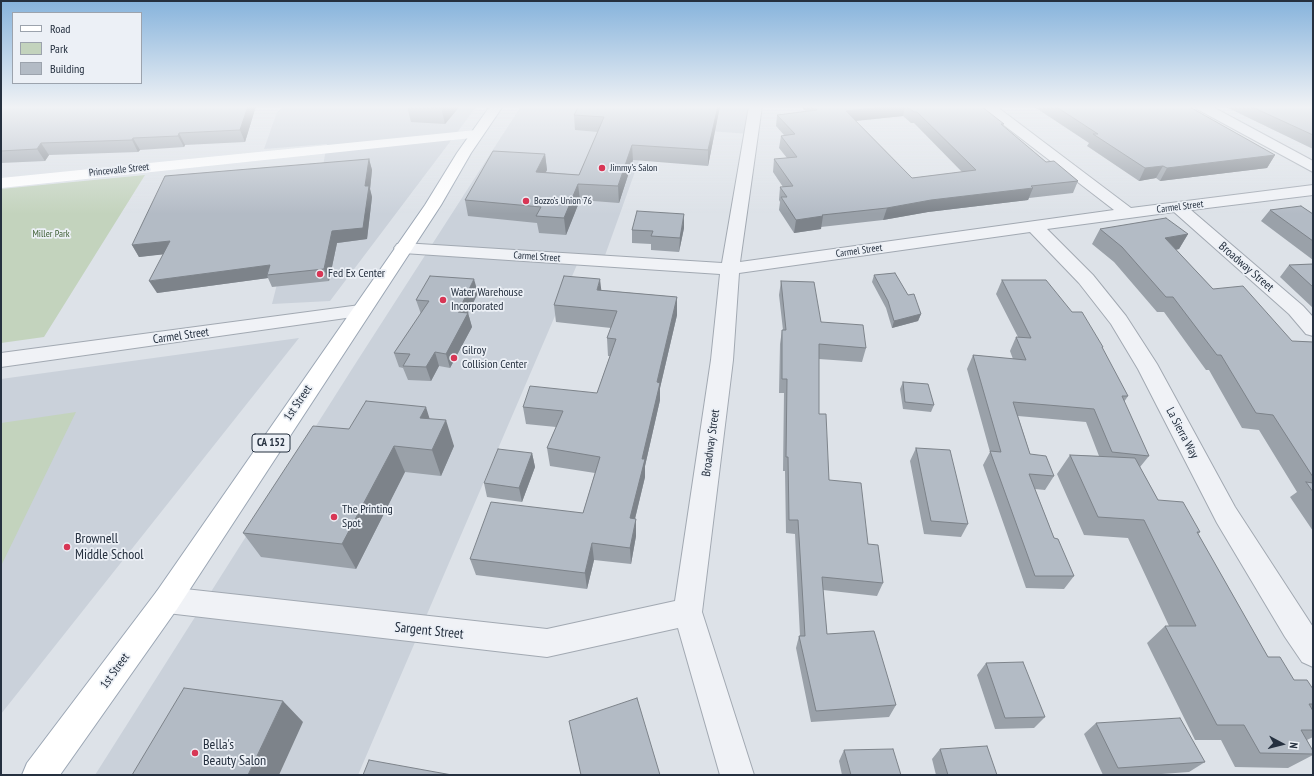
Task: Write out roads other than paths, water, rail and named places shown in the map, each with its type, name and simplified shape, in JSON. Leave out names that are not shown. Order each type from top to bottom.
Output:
[{"type":"main road","name":"Princevalle Street","points":[[1,183],[396,142]]},
{"type":"main road","name":"1st Street","points":[[39,775],[167,600],[440,194],[471,142]]},
{"type":"street","name":"Broadway Street","points":[[738,775],[688,612],[722,360],[730,269],[749,142]]},
{"type":"street","points":[[1035,142],[1128,213]]},
{"type":"street","points":[[1268,142],[1313,167]]},
{"type":"street","name":"Carmel Street","points":[[403,248],[730,269],[1128,213],[1310,193]]},
{"type":"street","name":"Broadway Street","points":[[1178,207],[1296,310],[1313,329]]},
{"type":"street","name":"La Sierra Way","points":[[1034,226],[1086,279],[1119,321],[1149,369],[1226,515],[1295,627],[1313,652]]},
{"type":"street","name":"Carmel Street","points":[[1,360],[360,311]]},
{"type":"street","name":"Sargent Street","points":[[167,600],[548,643],[688,612]]},
{"type":"place","name":"Jimmy's Salon","points":[[602,168]]},
{"type":"place","name":"Bozzo’s Union 76","points":[[526,201]]},
{"type":"place","name":"Fed Ex Center","points":[[320,274]]},
{"type":"place","name":"Water Warehouse Incorporated","points":[[443,300]]},
{"type":"place","name":"Gilroy Collision Center","points":[[454,358]]},
{"type":"place","name":"The Printing Spot","points":[[334,517]]},
{"type":"place","name":"Brownell Middle School","points":[[67,547]]},
{"type":"place","name":"Bella's Beauty Salon","points":[[195,753]]},
{"type":"park label","name":"Miller Park","points":[[51,234]]}]
